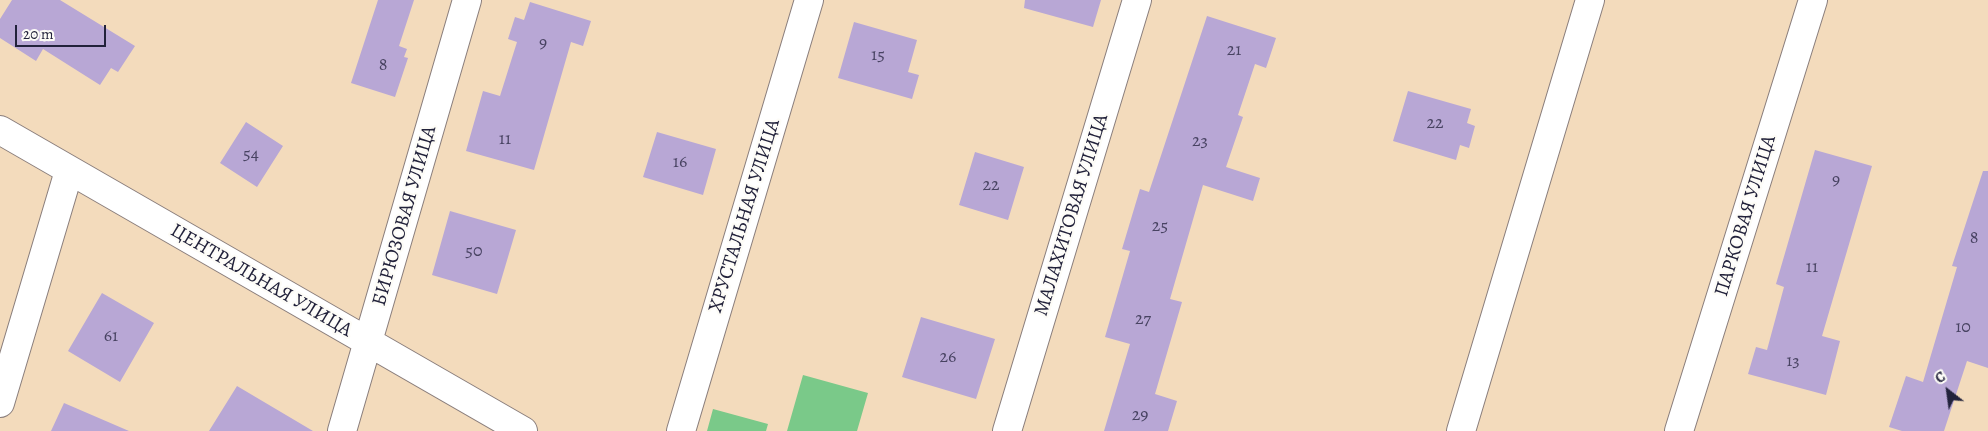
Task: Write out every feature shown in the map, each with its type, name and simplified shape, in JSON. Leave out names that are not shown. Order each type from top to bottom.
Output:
[{"type":"street","name":"БИРЮЗОВАЯ УЛИЦА","points":[[342,431],[467,0]]},
{"type":"street","name":"ХРУСТАЛЬНАЯ УЛИЦА","points":[[681,431],[809,0]]},
{"type":"street","name":"МАЛАХИТОВАЯ УЛИЦА","points":[[1007,431],[1137,0]]},
{"type":"street","points":[[1461,431],[1590,0]]},
{"type":"street","name":"ПАРКОВАЯ УЛИЦА","points":[[1679,431],[1813,0]]},
{"type":"street","name":"ЦЕНТРАЛЬНАЯ УЛИЦА","points":[[0,130],[523,431]]},
{"type":"street","points":[[0,403],[69,171]]},
{"type":"green space","points":[[803,375],[868,393],[857,431],[787,431]]},
{"type":"green space","points":[[713,409],[768,424],[766,431],[707,431]]},
{"type":"building","points":[[12,0],[60,0],[135,46],[118,72],[111,68],[100,85],[43,49],[36,61],[0,38],[0,19]]},
{"type":"building","points":[[378,0],[414,0],[399,46],[407,49],[404,57],[408,58],[395,97],[351,83]]},
{"type":"building","points":[[1025,0],[1101,0],[1093,27],[1024,8]]},
{"type":"building","points":[[530,2],[591,21],[583,46],[571,42],[534,170],[466,151],[483,91],[500,96],[517,42],[508,39],[515,17],[524,20]]},
{"type":"building","points":[[1207,16],[1276,38],[1266,68],[1255,64],[1238,115],[1243,117],[1226,167],[1260,178],[1253,201],[1203,185],[1170,299],[1182,302],[1155,394],[1177,401],[1168,431],[1104,431],[1130,344],[1105,337],[1130,251],[1122,249],[1140,189],[1149,192]]},
{"type":"building","points":[[854,22],[917,40],[908,72],[919,75],[912,99],[838,78]]},
{"type":"building","points":[[1408,91],[1471,109],[1467,123],[1475,126],[1469,148],[1460,145],[1456,160],[1393,141]]},
{"type":"building","points":[[246,122],[283,146],[257,187],[220,163]]},
{"type":"building","points":[[657,132],[716,149],[703,195],[643,177]]},
{"type":"building","points":[[1815,150],[1872,166],[1822,336],[1840,341],[1826,395],[1748,374],[1756,347],[1767,350],[1784,287],[1776,284]]},
{"type":"building","points":[[975,152],[1024,167],[1008,220],[959,205]]},
{"type":"building","points":[[1983,171],[1988,171],[1988,368],[1967,361],[1944,431],[1902,431],[1889,427],[1906,376],[1923,382],[1957,267],[1952,266]]},
{"type":"building","points":[[450,211],[516,230],[497,294],[432,275]]},
{"type":"building","points":[[102,293],[154,323],[120,382],[68,351]]},
{"type":"building","points":[[921,317],[995,339],[976,399],[902,377]]},
{"type":"building","points":[[237,386],[313,431],[209,431]]},
{"type":"building","points":[[64,403],[129,431],[51,431]]}]
